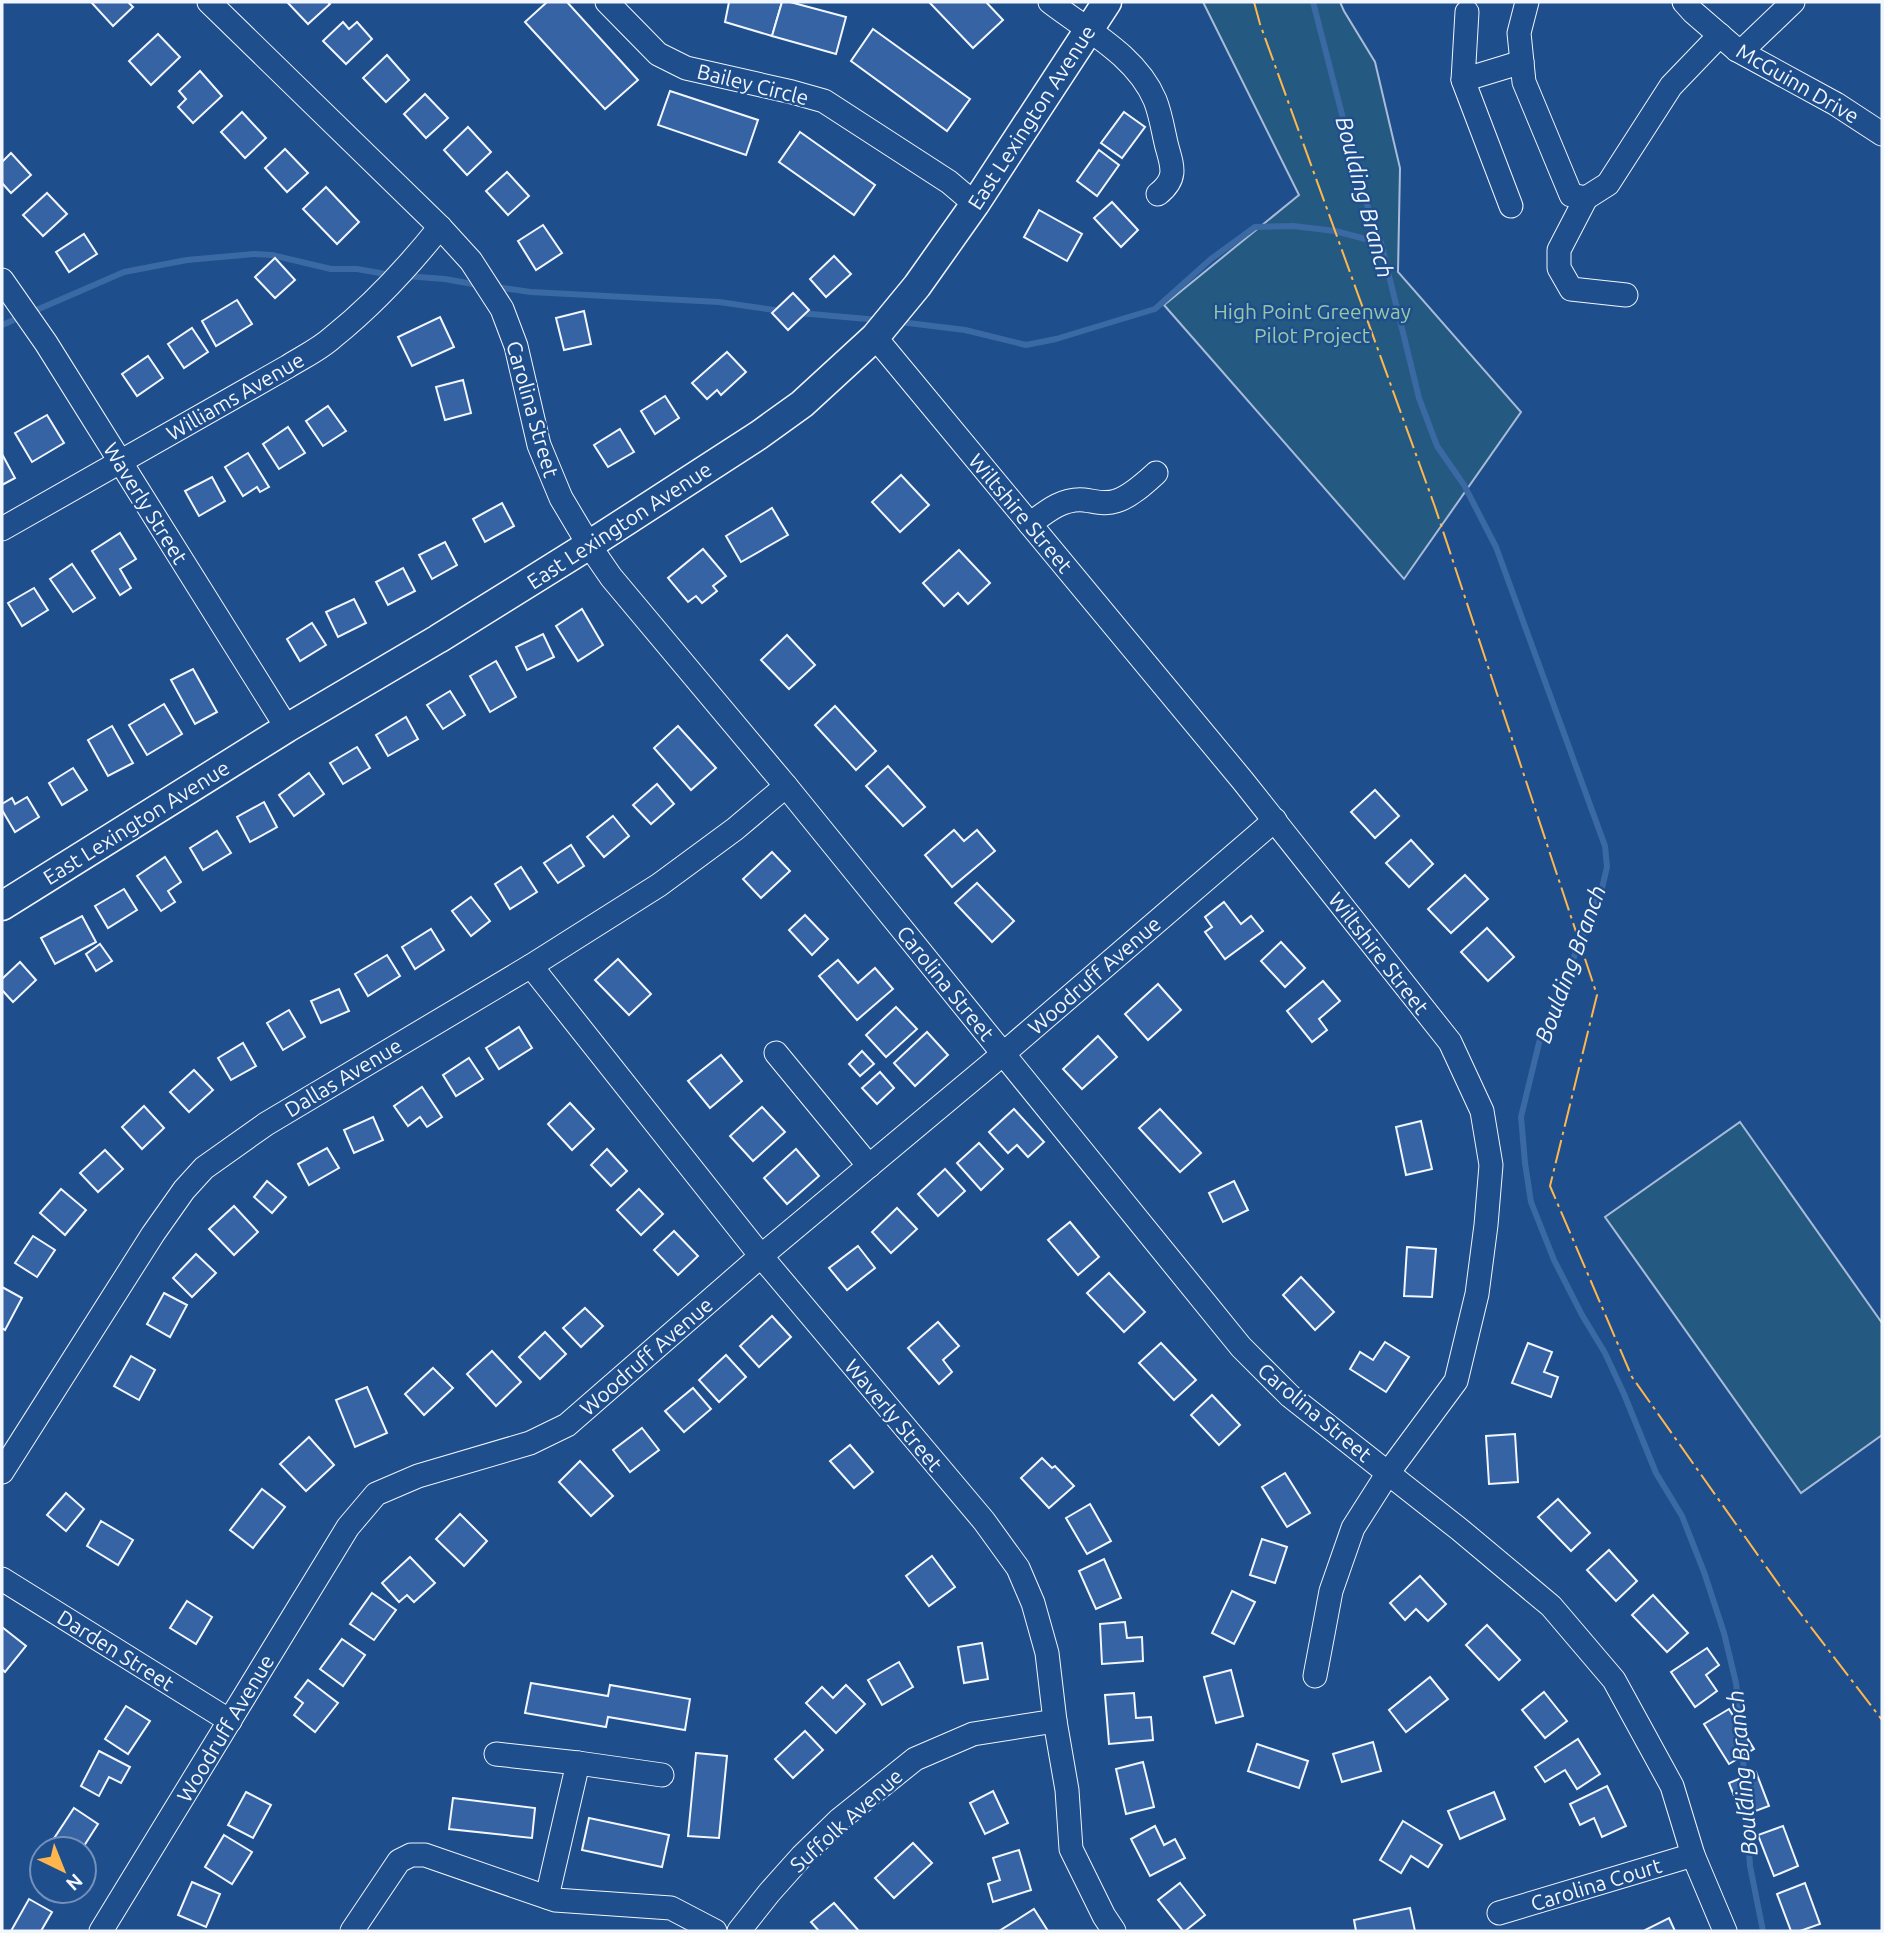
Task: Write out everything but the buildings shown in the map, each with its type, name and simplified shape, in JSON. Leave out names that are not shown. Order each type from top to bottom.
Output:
[{"type":"main road","name":"East Lexington Avenue","points":[[2,906],[287,728],[438,639],[589,545],[759,435],[802,404],[875,337],[917,286],[975,204],[1107,2]]},
{"type":"street","name":"Carolina Street","points":[[209,2],[440,227],[471,261],[502,309],[516,346],[539,445],[561,498],[611,577],[786,786],[1241,1347],[1290,1396],[1459,1529],[1551,1606],[1614,1680],[1672,1786],[1693,1855],[1725,1931]]},
{"type":"street","name":"Bailey Circle","points":[[607,2],[658,54],[686,68],[824,102],[949,182],[975,204]]},
{"type":"street","points":[[1050,2],[1130,63],[1154,97],[1172,171],[1172,180],[1158,194]]},
{"type":"street","points":[[1527,2],[1519,33],[1524,82],[1571,195],[1586,198]]},
{"type":"street","name":"McGuinn Drive","points":[[1684,2],[1729,43],[1836,104],[1882,134]]},
{"type":"street","points":[[1626,295],[1571,289],[1559,268],[1559,250],[1586,198],[1608,184],[1671,86],[1729,43],[1746,47],[1793,2]]},
{"type":"street","points":[[1467,12],[1463,80],[1511,206]]},
{"type":"street","points":[[1463,80],[1522,62]]},
{"type":"street","name":"Williams Avenue","points":[[2,529],[288,367],[331,339],[385,290],[440,227]]},
{"type":"street","name":"Waverly Street","points":[[2,279],[46,343],[287,728]]},
{"type":"street","name":"Wiltshire Street","points":[[875,337],[1275,820],[1450,1042],[1482,1111],[1491,1165],[1486,1225],[1478,1294],[1456,1381],[1388,1473],[1353,1528],[1331,1591],[1315,1675]]},
{"type":"street","points":[[1030,524],[1053,507],[1068,501],[1118,501],[1156,473]]},
{"type":"street","name":"Dallas Avenue","points":[[2,1472],[153,1234],[204,1167],[276,1117],[531,966],[659,885],[735,829],[786,786]]},
{"type":"street","name":"Woodruff Avenue","points":[[101,1931],[348,1527],[376,1494],[418,1476],[530,1443],[567,1425],[761,1256],[1003,1054],[1275,820]]},
{"type":"street","name":"Waverly Street","points":[[531,966],[761,1256],[984,1521],[1018,1568],[1033,1603],[1047,1653],[1067,1790],[1071,1849],[1114,1931]]},
{"type":"street","points":[[776,1053],[869,1166]]},
{"type":"street","name":"Darden Street","points":[[2,1579],[230,1721]]},
{"type":"street","name":"Suffolk Avenue","points":[[739,1931],[802,1856],[839,1821],[915,1759],[973,1734],[1055,1721]]},
{"type":"street","points":[[496,1754],[662,1775]]},
{"type":"street","points":[[547,1897],[578,1763]]},
{"type":"street","points":[[352,1931],[399,1861],[411,1855],[425,1855],[555,1900],[671,1909],[715,1931]]},
{"type":"street","name":"Carolina Court","points":[[1499,1913],[1693,1855]]},
{"type":"green space","name":"High Point Greenway Pilot Project","points":[[1203,2],[1340,2],[1375,62],[1400,168],[1398,272],[1521,412],[1404,579],[1164,305],[1299,195]]},
{"type":"green space","points":[[1740,1122],[1882,1323],[1882,1435],[1801,1493],[1605,1217]]},
{"type":"waterway","name":"Boulding Branch","points":[[1313,2],[1361,188],[1381,243],[1419,398],[1437,446],[1464,485],[1496,547],[1605,846],[1607,867],[1602,888],[1539,1043],[1521,1117],[1531,1202],[1554,1260],[1605,1353],[1624,1394],[1656,1473],[1682,1516],[1724,1633],[1736,1683],[1742,1735]]},
{"type":"waterway","points":[[900,322],[965,330],[1026,345],[1056,339],[1155,309],[1211,259],[1255,227],[1293,226],[1335,231],[1381,243]]},
{"type":"waterway","points":[[2,325],[124,272],[187,260],[272,255],[331,269],[357,269],[391,275]]},
{"type":"waterway","points":[[405,276],[478,285]]},
{"type":"waterway","points":[[496,287],[531,292],[719,302],[781,311]]},
{"type":"waterway","points":[[799,313],[879,320]]},
{"type":"waterway","name":"Boulding Branch","points":[[1743,1749],[1744,1784]]},
{"type":"waterway","name":"Boulding Branch","points":[[1746,1809],[1750,1866],[1763,1931]]},
{"type":"power","points":[[1254,2],[1435,507],[1597,995],[1550,1186],[1632,1377],[1784,1592],[1882,1720]]}]
